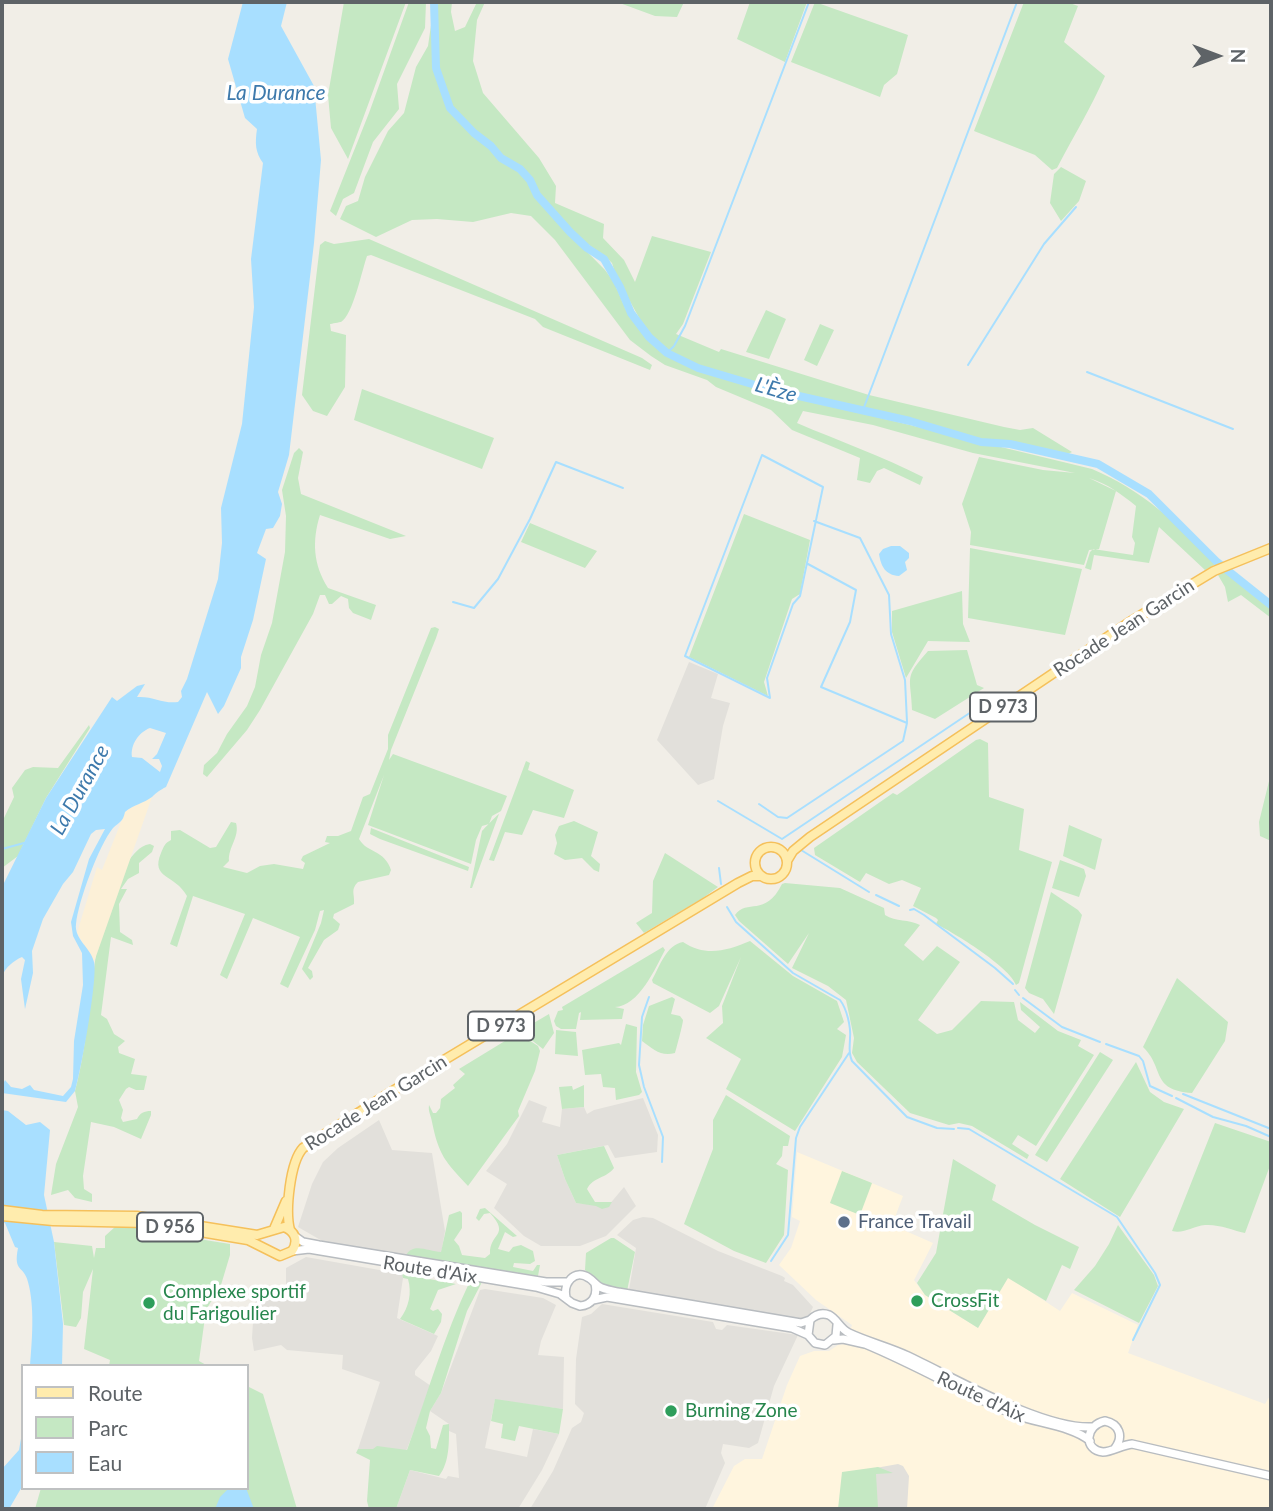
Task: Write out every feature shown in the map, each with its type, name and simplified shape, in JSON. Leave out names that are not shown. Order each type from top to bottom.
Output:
[{"type":"main road","name":"Rocade Jean Garcin","points":[[787,861],[793,850],[810,837],[1128,623],[1199,580],[1271,548]]},
{"type":"main road","name":"Rocade Jean Garcin","points":[[778,849],[810,837]]},
{"type":"main road","points":[[771,847],[784,854],[787,861],[780,876],[769,879],[757,872],[754,862],[762,849],[771,847]]},
{"type":"main road","name":"Rocade Jean Garcin","points":[[738,883],[751,871],[754,862]]},
{"type":"main road","name":"Rocade Jean Garcin","points":[[293,1233],[288,1212],[296,1158],[308,1145],[738,883],[751,876],[761,876]]},
{"type":"main road","name":"Rocade Jean Garcin","points":[[272,1231],[291,1189]]},
{"type":"main road","name":"D 956","points":[[2,1210],[67,1218],[137,1216],[257,1235],[272,1231]]},
{"type":"main road","name":"D 956","points":[[2,1216],[147,1223],[237,1238],[270,1249]]},
{"type":"main road","points":[[281,1227],[293,1233],[296,1244],[292,1251],[281,1256],[270,1249],[268,1242],[272,1231],[281,1227]]},
{"type":"main road","name":"Route d'Aix","points":[[293,1233],[303,1242],[318,1245],[546,1282],[568,1282]]},
{"type":"main road","name":"Route d'Aix","points":[[292,1251],[309,1249],[536,1287],[566,1297]]},
{"type":"main road","points":[[593,1300],[594,1284],[591,1279],[581,1275],[568,1282],[566,1297],[572,1304],[580,1306],[593,1300],[610,1298],[792,1328],[808,1335],[820,1345],[833,1341],[838,1331],[835,1320],[824,1314],[801,1323],[632,1295],[594,1284]]},
{"type":"main road","points":[[808,1335],[810,1320]]},
{"type":"main road","name":"Route d'Aix","points":[[837,1325],[1008,1404],[1071,1425],[1093,1427]]},
{"type":"main road","name":"Route d'Aix","points":[[833,1341],[843,1339],[865,1344],[1000,1408],[1042,1424],[1077,1433],[1090,1441]]},
{"type":"main road","points":[[1132,1444],[1120,1434],[1115,1425],[1101,1421],[1093,1427],[1090,1441],[1093,1447],[1100,1451],[1132,1444],[1271,1476]]},
{"type":"main road","points":[[1115,1448],[1120,1434]]},
{"type":"shaded area","points":[[689,662],[718,674],[711,698],[730,703],[723,726],[714,779],[698,785],[657,740]]},
{"type":"shaded area","points":[[643,1098],[658,1135],[657,1152],[615,1158],[608,1145],[557,1155],[576,1203],[608,1206],[624,1187],[636,1206],[606,1236],[580,1246],[541,1246],[524,1236],[494,1208],[507,1184],[486,1171],[507,1144],[529,1100],[547,1107],[542,1122],[560,1127],[562,1109],[584,1107],[587,1114]]},
{"type":"shaded area","points":[[379,1120],[392,1150],[432,1153],[445,1231],[440,1260],[324,1242],[298,1227],[312,1184],[323,1162],[338,1148]]},
{"type":"shaded area","points":[[797,1152],[903,1196],[892,1225],[933,1243],[914,1280],[925,1295],[978,1328],[1008,1277],[1060,1311],[1072,1293],[1138,1325],[1128,1353],[1265,1404],[1271,1394],[1271,1509],[712,1509],[734,1466],[745,1459],[762,1459],[787,1385],[800,1356],[814,1351],[829,1351],[845,1344],[852,1325],[816,1300],[779,1265],[791,1248],[800,1221],[792,1217]]},
{"type":"shaded area","points":[[653,1218],[718,1251],[782,1276],[784,1281],[793,1285],[813,1307],[807,1320],[629,1290],[636,1248],[617,1235],[633,1220]]},
{"type":"shaded area","points":[[306,1257],[402,1274],[397,1318],[438,1336],[431,1351],[415,1371],[415,1375],[431,1386],[402,1462],[358,1449],[380,1382],[342,1369],[343,1355],[287,1350],[281,1345],[254,1351],[252,1338],[256,1301],[286,1292],[286,1268]]},
{"type":"shaded area","points":[[480,1290],[543,1298],[556,1305],[538,1355],[564,1357],[563,1409],[495,1400],[485,1448],[527,1457],[533,1429],[559,1434],[542,1470],[518,1509],[396,1509],[410,1470],[446,1479],[448,1476],[459,1478],[456,1434],[449,1431],[449,1424],[430,1411],[441,1393]]},
{"type":"shaded area","points":[[602,1304],[713,1322],[716,1329],[722,1330],[727,1325],[798,1335],[774,1386],[758,1443],[749,1448],[723,1444],[721,1453],[725,1463],[705,1509],[530,1509],[553,1471],[572,1428],[581,1422],[584,1413],[575,1404],[576,1359],[582,1317],[591,1314]]},
{"type":"shaded area","points":[[898,1464],[903,1466],[909,1476],[907,1509],[872,1509],[870,1469]]},
{"type":"green space","points":[[344,2],[406,2],[348,159],[331,128],[328,95]]},
{"type":"green space","points":[[409,2],[426,2],[425,28],[397,84],[399,109],[373,142],[354,193],[343,199],[336,216],[330,211]]},
{"type":"green space","points":[[439,2],[452,2],[455,31],[465,27],[477,2],[485,2],[477,20],[473,61],[483,93],[539,158],[556,186],[555,203],[604,224],[603,238],[624,260],[635,282],[652,236],[711,252],[683,324],[676,334],[719,352],[721,349],[869,395],[1004,427],[1020,430],[1033,428],[1072,452],[1056,452],[1002,440],[981,441],[906,418],[726,376],[667,352],[648,334],[616,276],[612,263],[580,239],[550,208],[547,211],[614,282],[626,310],[638,328],[664,353],[684,364],[761,389],[1092,469],[1127,487],[1159,509],[1216,564],[1205,570],[1159,527],[1149,563],[1094,555],[1091,570],[1085,568],[1092,550],[1089,550],[1084,565],[970,545],[971,532],[962,504],[979,457],[1043,470],[1075,473],[973,453],[873,425],[803,411],[797,423],[923,477],[920,485],[884,468],[877,471],[870,483],[857,480],[860,458],[792,430],[771,410],[716,387],[707,380],[665,365],[630,340],[555,240],[531,216],[511,213],[473,222],[412,220],[376,237],[340,219],[346,206],[358,201],[365,177],[388,131],[404,113],[416,67],[428,46],[431,25]],"holes":[[[1116,491],[1136,506],[1133,555],[1095,549],[1099,549]]]},
{"type":"green space","points":[[617,2],[684,2],[677,17],[655,16]]},
{"type":"green space","points":[[750,2],[807,2],[785,62],[737,39]]},
{"type":"green space","points":[[815,2],[908,35],[897,74],[884,85],[880,97],[791,62]]},
{"type":"green space","points":[[1024,2],[1067,2],[1078,6],[1064,42],[1105,76],[1057,168],[1052,170],[1035,155],[974,131]]},
{"type":"green space","points":[[1061,167],[1086,181],[1079,201],[1061,221],[1050,203],[1054,174]]},
{"type":"green space","points":[[369,239],[642,358],[652,365],[650,370],[543,327],[535,319],[371,255],[367,256],[353,302],[345,318],[341,322],[330,324],[331,331],[346,335],[345,387],[327,416],[313,411],[302,395],[320,245],[325,241],[334,244]]},
{"type":"green space","points":[[766,310],[786,319],[769,359],[746,352]]},
{"type":"green space","points":[[820,324],[834,330],[817,366],[804,360]]},
{"type":"green space","points":[[362,389],[494,438],[482,469],[354,420]]},
{"type":"green space","points":[[299,448],[303,452],[298,478],[301,494],[406,536],[390,539],[320,515],[315,552],[323,579],[328,588],[376,605],[371,620],[353,613],[348,599],[341,596],[329,604],[325,595],[320,595],[313,614],[260,710],[247,730],[207,777],[203,774],[204,765],[217,753],[247,706],[255,687],[261,655],[272,623],[285,552],[286,516],[282,490],[294,453]]},
{"type":"green space","points":[[744,514],[810,540],[800,594],[792,599],[764,682],[768,696],[689,657]]},
{"type":"green space","points":[[530,523],[597,551],[585,568],[521,542]]},
{"type":"green space","points":[[970,548],[1082,569],[1065,635],[968,618]]},
{"type":"green space","points":[[1225,571],[1271,609],[1271,618],[1241,595],[1228,602],[1225,587],[1218,575]]},
{"type":"green space","points":[[962,591],[963,624],[970,642],[928,641],[906,678],[892,632],[892,611]]},
{"type":"green space","points":[[431,628],[439,629],[436,638],[389,760],[393,754],[507,796],[501,811],[492,816],[489,824],[482,826],[471,864],[368,825],[384,775],[359,839],[384,858],[391,870],[389,875],[358,882],[353,890],[354,904],[334,914],[333,918],[340,924],[338,930],[324,940],[308,968],[313,977],[310,980],[302,969],[324,910],[320,911],[315,930],[288,988],[280,984],[300,937],[253,918],[227,979],[220,975],[245,914],[193,896],[177,947],[170,944],[187,896],[159,868],[158,861],[163,848],[171,840],[171,831],[180,830],[210,848],[216,847],[231,822],[236,823],[229,861],[223,867],[247,873],[260,866],[274,864],[303,869],[303,856],[330,843],[325,842],[327,836],[338,836],[351,831],[363,797],[370,794],[388,749],[388,735]]},
{"type":"green space","points":[[967,650],[977,685],[984,688],[935,719],[912,710],[910,678],[928,651]]},
{"type":"green space","points":[[89,725],[90,728],[46,798],[18,856],[2,868],[4,818],[14,797],[12,788],[25,770],[33,767],[58,768]]},
{"type":"green space","points":[[980,739],[988,743],[989,797],[1024,809],[1019,850],[1052,862],[1019,983],[1016,985],[993,960],[936,924],[936,918],[913,906],[921,888],[902,880],[889,884],[866,873],[860,882],[815,855],[814,848],[893,793],[897,795]]},
{"type":"green space","points":[[526,761],[530,763],[528,770],[574,790],[564,818],[533,810],[522,835],[505,832],[494,861],[489,860]]},
{"type":"green space","points":[[1271,773],[1271,841],[1260,836],[1259,822]]},
{"type":"green space","points":[[499,814],[472,888],[470,888],[482,831]]},
{"type":"green space","points":[[574,821],[598,832],[591,856],[600,864],[599,872],[582,858],[565,860],[554,854],[557,843],[555,835],[559,826]]},
{"type":"green space","points":[[1069,825],[1102,839],[1095,870],[1063,856]]},
{"type":"green space","points":[[371,828],[469,867],[468,871],[380,839],[370,834]]},
{"type":"green space","points":[[150,844],[154,846],[152,852],[139,863],[139,873],[128,879],[121,889],[127,889],[119,904],[120,932],[132,940],[133,945],[111,937],[101,1015],[107,1019],[114,1034],[125,1041],[118,1047],[119,1053],[135,1059],[131,1074],[147,1076],[144,1090],[129,1087],[119,1100],[123,1110],[123,1122],[137,1119],[146,1111],[151,1111],[151,1115],[141,1139],[114,1127],[91,1122],[83,1176],[84,1189],[92,1194],[92,1202],[75,1198],[68,1190],[51,1195],[56,1164],[78,1107],[75,1091],[96,956],[107,906],[127,862],[139,849]]},
{"type":"green space","points":[[665,853],[718,887],[644,933],[636,923],[652,913],[653,881]]},
{"type":"green space","points":[[1060,860],[1084,869],[1086,876],[1079,897],[1052,888]]},
{"type":"green space","points":[[785,883],[840,888],[884,908],[885,915],[889,917],[920,925],[904,945],[923,961],[937,946],[960,962],[918,1020],[937,1034],[952,1030],[981,1001],[1014,1002],[1018,1020],[1035,1033],[1040,1027],[1021,1010],[1020,1002],[1058,1031],[1081,1040],[1078,1046],[1094,1055],[1036,1146],[1018,1135],[1012,1144],[1029,1155],[1027,1159],[972,1126],[959,1123],[949,1125],[910,1113],[857,1062],[852,1053],[854,1038],[846,1000],[828,986],[792,968],[809,933],[788,964],[735,915],[740,910],[769,901]]},
{"type":"green space","points":[[1051,892],[1082,915],[1054,1014],[1043,999],[1029,993],[1025,988]]},
{"type":"green space","points":[[750,941],[793,976],[837,1001],[844,1022],[837,1029],[846,1035],[842,1057],[795,1131],[726,1089],[741,1059],[706,1038],[723,1023],[722,1006],[741,957],[719,1006],[710,1013],[653,983],[652,980],[664,957],[677,944],[683,942],[700,950],[716,951]]},
{"type":"green space","points":[[663,947],[665,950],[639,994],[624,1005],[615,1007],[624,1009],[622,1019],[580,1020],[581,1012],[576,1029],[561,1029],[556,1026],[554,1021],[558,1011],[563,1010],[562,1007]]},
{"type":"green space","points":[[1177,978],[1228,1022],[1225,1041],[1192,1093],[1170,1088],[1164,1083],[1143,1047]]},
{"type":"green space","points":[[672,997],[675,999],[671,1014],[680,1016],[683,1020],[675,1053],[665,1054],[657,1052],[642,1041],[643,1025],[649,1006]]},
{"type":"green space","points":[[549,1014],[554,1033],[543,1049],[520,1031]]},
{"type":"green space","points":[[626,1024],[637,1027],[636,1072],[642,1092],[616,1100],[615,1088],[603,1087],[601,1074],[585,1075],[582,1050],[619,1043],[621,1045]]},
{"type":"green space","points":[[556,1030],[576,1032],[578,1056],[555,1054]]},
{"type":"green space","points":[[518,1033],[538,1046],[540,1051],[535,1071],[518,1111],[519,1116],[468,1186],[440,1151],[429,1105],[433,1113],[436,1113],[441,1099],[455,1088],[453,1085],[465,1074],[459,1069]]},
{"type":"green space","points":[[1100,1052],[1113,1060],[1047,1162],[1035,1155]]},
{"type":"green space","points":[[1136,1062],[1150,1092],[1164,1102],[1184,1109],[1120,1217],[1060,1179]]},
{"type":"green space","points":[[584,1085],[584,1107],[562,1109],[559,1087],[572,1086],[573,1090]]},
{"type":"green space","points":[[726,1095],[790,1136],[788,1146],[783,1146],[782,1156],[776,1164],[788,1170],[784,1235],[766,1263],[734,1251],[684,1224],[713,1149],[713,1120]]},
{"type":"green space","points":[[1215,1123],[1271,1142],[1271,1163],[1245,1233],[1210,1225],[1172,1231]]},
{"type":"green space","points":[[604,1146],[614,1168],[587,1189],[595,1202],[612,1202],[609,1207],[602,1209],[576,1203],[557,1155]]},
{"type":"green space","points":[[953,1159],[996,1185],[992,1200],[1079,1247],[1070,1269],[1062,1265],[1046,1301],[1008,1278],[978,1328],[925,1295],[917,1283],[936,1253]]},
{"type":"green space","points":[[842,1171],[872,1183],[860,1215],[830,1203]]},
{"type":"green space","points":[[485,1208],[517,1236],[513,1237],[505,1232],[498,1249],[509,1252],[513,1247],[521,1245],[533,1251],[535,1261],[530,1264],[514,1263],[513,1267],[533,1271],[540,1265],[538,1276],[406,1255],[417,1248],[441,1252],[449,1215],[460,1211],[462,1228],[454,1240],[462,1255],[485,1258],[490,1254],[499,1226],[490,1213],[484,1214],[479,1221],[476,1218],[480,1209]]},
{"type":"green space","points":[[1118,1225],[1154,1275],[1158,1286],[1139,1323],[1074,1290],[1095,1266]]},
{"type":"green space","name":"Complexe sportif du Farigoulier","points":[[116,1226],[149,1228],[149,1231],[230,1244],[230,1255],[221,1285],[206,1310],[199,1361],[204,1364],[109,1364],[110,1360],[84,1349],[93,1269],[83,1292],[81,1318],[76,1327],[64,1325],[54,1242],[92,1246],[94,1258],[96,1248],[105,1248],[105,1236]]},
{"type":"green space","points":[[611,1238],[635,1252],[627,1291],[602,1285],[585,1270],[586,1253]]},
{"type":"green space","points":[[402,1274],[456,1284],[438,1290],[430,1309],[438,1309],[442,1314],[434,1334],[400,1319],[410,1295],[408,1279],[403,1278]]},
{"type":"green space","points":[[470,1281],[482,1282],[467,1311],[441,1393],[430,1411],[426,1428],[431,1448],[436,1449],[443,1425],[449,1424],[448,1451],[443,1470],[439,1476],[410,1470],[396,1509],[369,1509],[367,1501],[370,1460],[356,1453],[358,1449],[373,1449],[377,1446],[407,1450],[444,1343]]},
{"type":"green space","points":[[248,1386],[263,1394],[297,1509],[35,1509],[40,1490],[248,1490]]},
{"type":"green space","points":[[495,1399],[563,1409],[559,1434],[519,1426],[515,1441],[501,1438],[503,1424],[491,1421]]},
{"type":"green space","points":[[878,1467],[893,1473],[876,1474],[878,1508],[894,1509],[838,1509],[842,1472]]},
{"type":"sand","points":[[152,797],[94,962],[77,933],[97,867],[102,870],[125,812]]},
{"type":"water","name":"La Durance","points":[[243,2],[287,2],[281,26],[314,86],[321,160],[289,455],[278,492],[282,504],[280,516],[273,528],[266,529],[257,553],[266,559],[253,620],[241,657],[241,668],[224,706],[218,714],[207,692],[166,787],[125,812],[122,820],[107,836],[85,888],[76,929],[92,957],[95,971],[75,1091],[66,1102],[2,1093],[5,1080],[11,1087],[22,1089],[30,1085],[34,1090],[63,1096],[71,1087],[74,1041],[83,985],[82,953],[73,936],[71,922],[89,859],[105,829],[91,834],[73,872],[43,919],[32,951],[33,973],[25,1009],[21,979],[25,960],[22,957],[16,960],[2,976],[3,885],[46,798],[112,697],[117,701],[137,686],[145,684],[137,697],[178,702],[182,697],[181,691],[218,579],[222,543],[221,508],[242,424],[254,307],[251,259],[263,163],[256,147],[257,129],[245,118],[228,59]],"holes":[[[150,728],[166,733],[152,759],[159,759],[162,766],[160,772],[142,758],[132,757],[134,744],[146,730]]]},
{"type":"water","points":[[900,546],[909,553],[905,562],[907,570],[899,576],[887,572],[880,558],[879,554],[883,549]]},
{"type":"water","points":[[2,1110],[8,1111],[26,1125],[40,1122],[50,1130],[44,1195],[54,1242],[63,1324],[62,1364],[30,1364],[32,1302],[26,1277],[18,1265],[18,1248],[2,1222]]},
{"type":"water","points":[[21,1438],[21,1488],[9,1509],[2,1509],[2,1469],[19,1450]]},
{"type":"water","points":[[227,1490],[247,1490],[254,1509],[215,1509],[220,1497]]},
{"type":"waterway","name":"L'Èze","points":[[434,2],[436,68],[450,108],[501,158],[520,169],[530,180],[537,195],[570,232],[604,259],[631,313],[649,337],[667,353],[698,368],[772,390],[910,421],[981,442],[1010,444],[1098,464],[1149,494],[1217,562],[1271,605]]},
{"type":"waterway","points":[[667,353],[685,326],[809,2]]},
{"type":"waterway","points":[[863,410],[1017,2]]},
{"type":"waterway","points":[[968,365],[1044,244],[1076,207]]},
{"type":"waterway","points":[[1087,372],[1233,429]]},
{"type":"waterway","points":[[762,455],[823,487],[800,596],[793,604],[767,678],[770,698],[685,656],[762,455]]},
{"type":"waterway","points":[[453,602],[474,608],[498,579],[556,462],[623,488]]},
{"type":"waterway","points":[[814,521],[860,538],[889,595],[891,634],[905,680],[907,722]]},
{"type":"waterway","points":[[759,804],[778,817],[787,818],[903,741],[907,723],[821,687],[850,622],[856,590],[808,564]]},
{"type":"waterway","points":[[718,801],[782,839],[986,702]]},
{"type":"waterway","points":[[2,849],[24,843]]},
{"type":"waterway","points":[[801,850],[869,892]]},
{"type":"waterway","points":[[719,868],[721,884]]},
{"type":"waterway","points":[[876,895],[899,906]]},
{"type":"waterway","points":[[727,907],[736,922],[793,973],[840,1000],[849,1024],[852,1061],[907,1117],[937,1128],[954,1129]]},
{"type":"waterway","points":[[910,910],[914,909],[924,915],[1013,984]]},
{"type":"waterway","points":[[1015,990],[1019,995]]},
{"type":"waterway","points":[[649,997],[642,1017],[639,1065],[644,1087],[663,1137],[662,1162]]},
{"type":"waterway","points":[[1023,998],[1062,1027],[1100,1042]]},
{"type":"waterway","points":[[1106,1044],[1139,1056],[1150,1086],[1172,1096]]},
{"type":"waterway","points":[[771,1261],[788,1235],[796,1138],[800,1127],[849,1053]]},
{"type":"waterway","points":[[1183,1094],[1271,1129]]},
{"type":"waterway","points":[[1176,1098],[1213,1117],[1246,1126],[1271,1137]]},
{"type":"waterway","points":[[958,1128],[969,1129],[1117,1217],[1155,1273],[1160,1285],[1133,1340]]},
{"type":"place","name":"France Travail","points":[[844,1222]]},
{"type":"place","name":"CrossFit","points":[[917,1301]]},
{"type":"place","name":"Complexe sportif du Farigoulier","points":[[149,1303]]},
{"type":"place","name":"Burning Zone","points":[[671,1411]]}]
